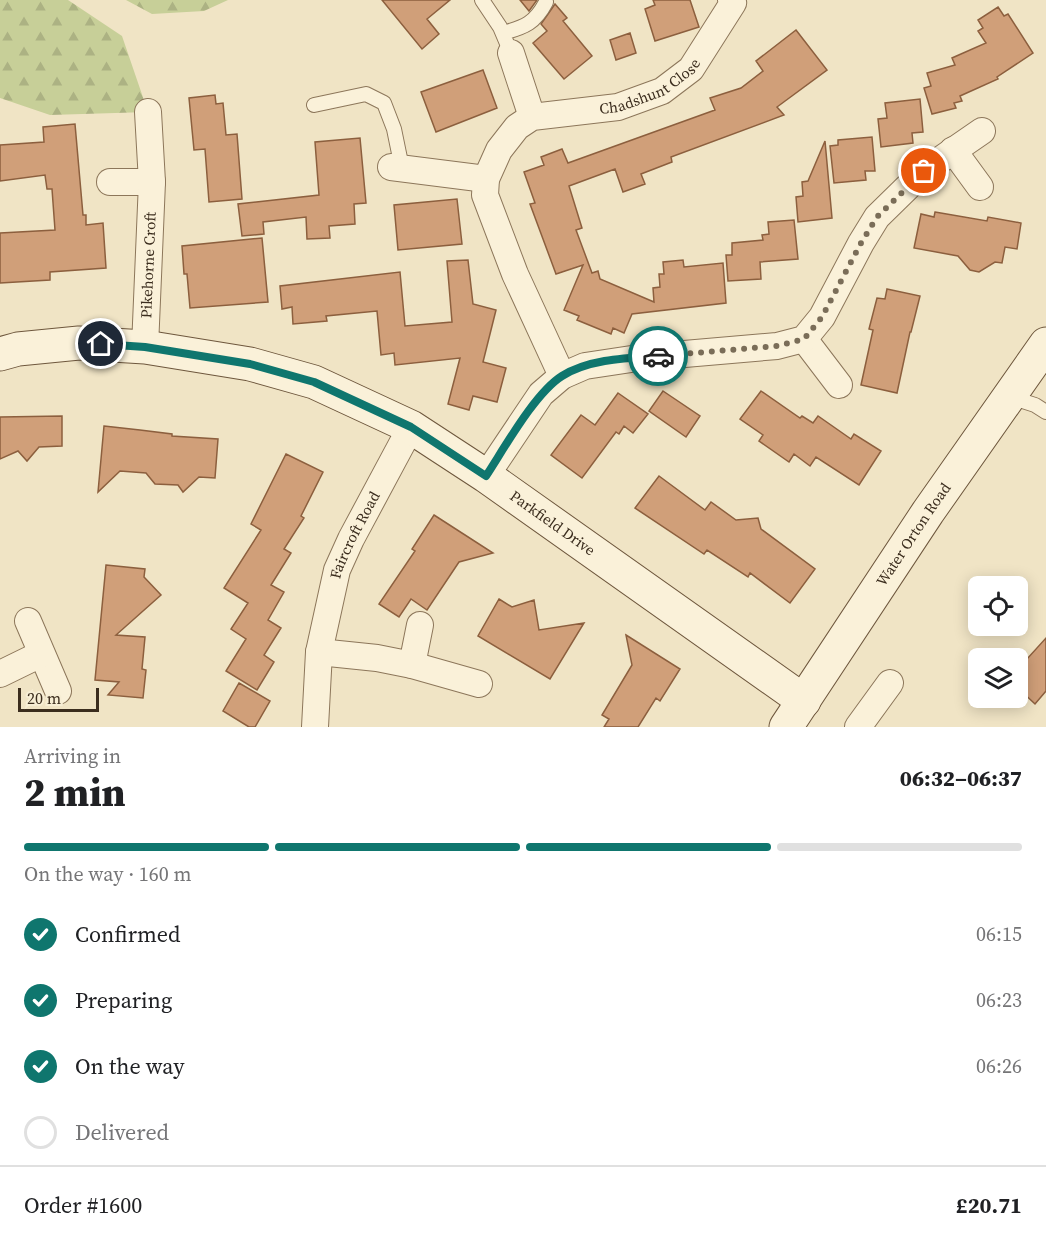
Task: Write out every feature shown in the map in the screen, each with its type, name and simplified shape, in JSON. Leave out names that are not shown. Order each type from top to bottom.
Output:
[{"type":"street","name":"Chadshunt Close","points":[[532,117],[618,107],[662,92],[691,69],[738,1]]},
{"type":"street","points":[[507,43],[532,117],[517,127],[499,150],[486,179],[485,195],[515,274],[562,376]]},
{"type":"street","name":"Pikehorne Croft","points":[[145,347],[152,182],[148,112]]},
{"type":"street","points":[[486,476],[541,394],[562,376],[585,366],[638,357],[777,346],[804,339],[822,317],[877,217],[924,171],[982,131]]},
{"type":"street","points":[[953,150],[980,187]]},
{"type":"street","points":[[397,168],[486,179]]},
{"type":"street","points":[[110,182],[152,182]]},
{"type":"street","points":[[804,339],[839,385]]},
{"type":"street","name":"Parkfield Drive","points":[[0,354],[18,349],[79,343],[145,347],[250,364],[314,382],[411,427],[486,476],[795,714]]},
{"type":"street","name":"Water Orton Road","points":[[795,714],[928,512],[1046,344]]},
{"type":"street","name":"Faircroft Road","points":[[315,727],[319,652],[337,570],[351,539],[411,427]]},
{"type":"street","points":[[28,621],[58,691]]},
{"type":"street","points":[[412,665],[420,625]]},
{"type":"street","points":[[319,652],[377,658],[412,665],[479,684]]},
{"type":"street","points":[[0,674],[41,654]]},
{"type":"street","points":[[858,727],[890,683]]},
{"type":"lane","points":[[482,0],[507,43],[522,27],[538,17],[546,2]]},
{"type":"lane","points":[[314,105],[366,94],[384,103],[394,129],[397,168]]},
{"type":"lane","points":[[1008,396],[1035,405],[1046,412]]},
{"type":"green space","points":[[0,0],[68,0],[122,36],[148,112],[50,115],[0,98]]},
{"type":"green space","points":[[126,0],[228,0],[204,11],[152,14]]},
{"type":"building","points":[[382,0],[450,0],[427,19],[439,34],[422,49]]},
{"type":"building","points":[[520,0],[537,0],[529,11]]},
{"type":"building","points":[[653,0],[690,0],[699,27],[655,41],[645,9],[655,5]]},
{"type":"building","points":[[555,4],[567,18],[563,21],[592,56],[564,79],[533,43],[547,31],[541,24]]},
{"type":"building","points":[[998,7],[1004,16],[1008,14],[1033,53],[997,77],[998,79],[960,96],[962,101],[954,103],[956,108],[932,114],[924,88],[931,86],[927,73],[955,65],[952,58],[986,43],[978,31],[983,28],[978,20]]},
{"type":"building","points":[[796,30],[827,70],[777,107],[784,115],[671,157],[672,162],[641,174],[645,184],[623,192],[615,169],[569,186],[582,228],[576,230],[592,273],[598,271],[600,279],[654,302],[653,288],[660,287],[659,274],[664,274],[663,262],[683,260],[684,267],[723,263],[726,303],[632,314],[624,333],[613,328],[611,334],[577,320],[579,316],[564,310],[583,265],[556,274],[530,204],[535,203],[524,172],[544,165],[541,157],[562,149],[568,163],[715,110],[710,98],[741,88],[763,71],[756,61]]},
{"type":"building","points":[[630,33],[636,53],[616,60],[610,40]]},
{"type":"building","points":[[483,70],[497,108],[436,132],[421,92]]},
{"type":"building","points":[[215,95],[216,104],[223,103],[226,135],[237,134],[242,199],[209,202],[205,149],[194,150],[189,98]]},
{"type":"building","points":[[920,99],[923,132],[912,133],[913,143],[881,147],[878,119],[887,118],[885,103]]},
{"type":"building","points":[[75,124],[83,215],[86,215],[86,225],[103,223],[106,268],[50,272],[50,280],[0,283],[0,233],[55,230],[52,189],[47,189],[45,175],[0,181],[0,145],[44,142],[43,127]]},
{"type":"building","points":[[872,137],[875,171],[865,171],[866,180],[834,183],[830,146],[838,145],[838,140]]},
{"type":"building","points":[[360,138],[366,203],[354,204],[355,224],[329,226],[330,238],[307,239],[306,217],[263,222],[264,234],[242,236],[238,204],[319,195],[315,142]]},
{"type":"building","points":[[825,141],[832,218],[798,222],[796,197],[803,196],[802,182],[808,181]]},
{"type":"building","points":[[457,199],[462,244],[398,250],[394,205]]},
{"type":"building","points":[[935,212],[987,221],[988,217],[1021,223],[1017,249],[1005,247],[1002,263],[995,262],[979,272],[970,270],[958,256],[914,248],[921,214],[934,217]]},
{"type":"building","points":[[794,220],[798,259],[760,262],[761,279],[728,281],[726,255],[732,255],[732,243],[763,240],[762,235],[769,234],[768,222]]},
{"type":"building","points":[[262,238],[268,302],[190,308],[182,246]]},
{"type":"building","points":[[468,260],[473,304],[496,310],[483,362],[506,368],[497,402],[473,396],[469,410],[448,404],[460,358],[395,365],[394,353],[381,355],[377,311],[326,316],[327,321],[293,324],[292,307],[282,309],[280,286],[400,272],[405,326],[452,322],[447,261]]},
{"type":"building","points":[[887,289],[920,296],[897,393],[861,385],[873,330],[869,329],[877,298],[885,299]]},
{"type":"building","points":[[663,391],[700,416],[686,437],[649,411]]},
{"type":"building","points":[[761,391],[800,418],[802,416],[813,423],[818,416],[851,439],[854,434],[881,451],[859,485],[816,457],[810,466],[794,454],[789,462],[759,441],[763,435],[740,419]]},
{"type":"building","points":[[618,393],[648,414],[633,433],[624,426],[619,434],[616,432],[582,478],[551,455],[581,415],[595,425]]},
{"type":"building","points":[[62,416],[62,446],[39,447],[27,461],[18,451],[0,459],[0,417]]},
{"type":"building","points":[[104,426],[172,434],[172,436],[218,439],[215,478],[199,477],[183,492],[178,485],[155,484],[146,473],[120,471],[98,492]]},
{"type":"building","points":[[286,454],[323,472],[301,516],[304,518],[284,549],[291,553],[271,585],[284,592],[268,620],[281,628],[264,655],[274,662],[257,690],[226,671],[246,639],[231,629],[248,603],[224,588],[261,530],[251,524]]},
{"type":"building","points":[[659,476],[705,510],[711,502],[736,520],[758,518],[761,529],[815,569],[790,603],[750,573],[748,577],[707,550],[704,554],[635,508]]},
{"type":"building","points":[[434,515],[493,553],[459,562],[427,610],[411,599],[399,617],[379,604],[415,551],[412,549]]},
{"type":"building","points":[[106,565],[145,569],[144,577],[161,595],[116,635],[145,637],[142,669],[146,670],[143,698],[108,695],[119,682],[95,680]]},
{"type":"building","points":[[499,599],[512,607],[534,600],[539,630],[584,623],[550,679],[478,636]]},
{"type":"building","points":[[626,635],[680,669],[660,701],[656,698],[638,727],[604,727],[609,719],[602,715],[632,665]]},
{"type":"building","points":[[1046,638],[1046,691],[1035,704],[1028,697],[1028,658]]},
{"type":"building","points":[[239,683],[270,701],[255,727],[249,727],[223,711]]},
{"type":"way so far","points":[[658,356],[777,346],[804,339],[822,317],[877,217],[924,171]]},
{"type":"route","points":[[101,344],[145,347],[250,364],[314,382],[411,427],[486,476],[541,394],[562,376],[585,366],[658,356]]}]
